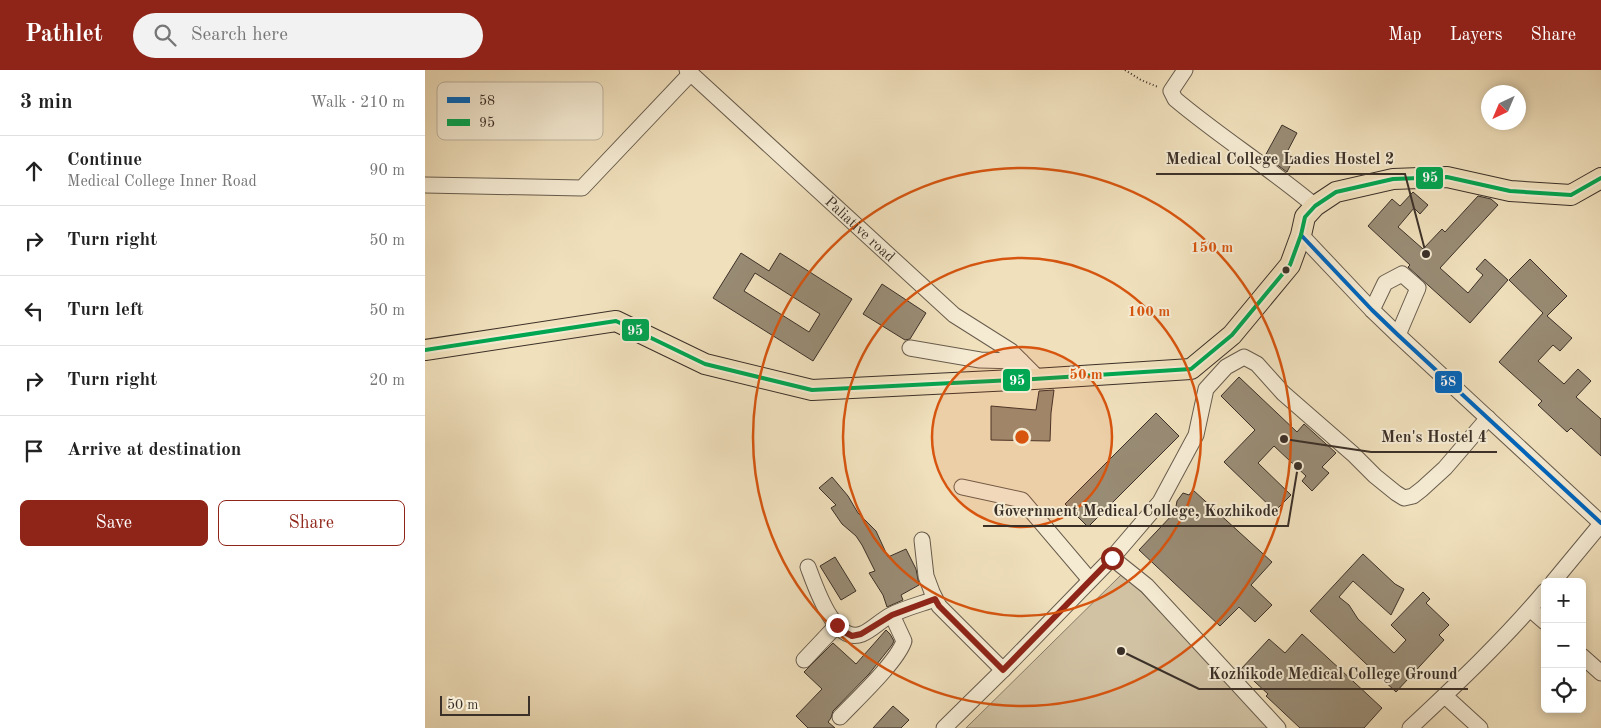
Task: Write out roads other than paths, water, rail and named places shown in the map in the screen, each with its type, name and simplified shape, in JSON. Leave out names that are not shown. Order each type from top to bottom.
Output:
[{"type":"main road","points":[[425,350],[615,321],[705,364],[812,390],[1039,379],[1191,369],[1232,335],[1290,265],[1301,235],[1305,216],[1315,206],[1336,192],[1393,180],[1447,177],[1510,191],[1571,195],[1601,178]]},
{"type":"street","points":[[1185,70],[1171,91],[1175,100],[1283,179],[1315,206]]},
{"type":"street","points":[[425,185],[582,188],[689,72]]},
{"type":"street","name":"Paliative road","points":[[689,72],[954,315],[1011,351],[1039,379]]},
{"type":"street","points":[[1301,235],[1398,335],[1601,523],[1556,578]]},
{"type":"street","points":[[1372,310],[1385,283],[1402,274],[1419,288],[1398,335]]},
{"type":"street","points":[[910,348],[980,360],[1021,361]]},
{"type":"street","points":[[943,728],[1003,670],[1112,558],[1161,502],[1195,435],[1207,389],[1226,367],[1244,357],[1257,364],[1283,393],[1353,454],[1375,476],[1404,498],[1413,496],[1423,489],[1445,468],[1488,418]]},
{"type":"street","points":[[962,487],[1022,500],[1090,580]]},
{"type":"street","points":[[922,540],[926,576],[939,606],[1003,670]]},
{"type":"street","points":[[1112,558],[1147,586],[1279,728]]},
{"type":"street","points":[[808,567],[823,604],[841,630],[852,636],[861,634],[892,615],[935,599]]},
{"type":"street","points":[[1409,728],[1445,696],[1541,596]]},
{"type":"street","points":[[1531,608],[1541,618]]},
{"type":"street","points":[[840,717],[901,649],[904,641],[892,615]]},
{"type":"street","points":[[804,660],[837,625]]},
{"type":"street","points":[[1586,660],[1601,673]]},
{"type":"street","points":[[1445,696],[1480,728]]},
{"type":"place","name":"Medical College Ladies Hostel 2","points":[[1426,254]]},
{"type":"place","name":"Men's Hostel 4","points":[[1284,439]]},
{"type":"place","name":"Government Medical College, Kozhikode","points":[[1298,466]]},
{"type":"place","name":"Kozhikode Medical College Ground","points":[[1121,651]]}]
